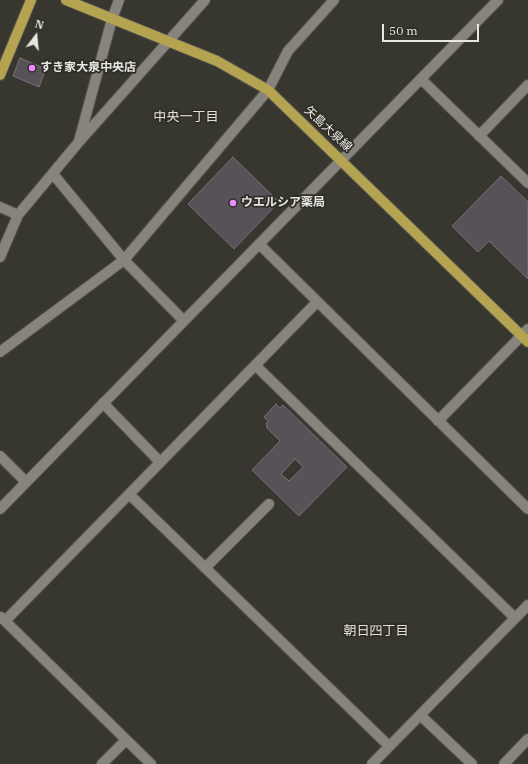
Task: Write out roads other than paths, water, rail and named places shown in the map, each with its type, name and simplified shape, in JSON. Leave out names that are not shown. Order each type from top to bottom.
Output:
[{"type":"main road","points":[[0,75],[31,0]]},
{"type":"main road","name":"矢島大泉線","points":[[66,0],[217,61],[268,90],[526,336]]},
{"type":"street","points":[[78,142],[112,19],[119,0]]},
{"type":"street","points":[[0,257],[18,215],[78,142],[205,0]]},
{"type":"street","points":[[0,352],[124,260],[268,90],[288,51],[334,0]]},
{"type":"street","points":[[0,509],[25,481],[342,160],[494,2]]},
{"type":"street","points":[[421,79],[528,183]]},
{"type":"street","points":[[479,136],[528,85]]},
{"type":"street","points":[[53,174],[124,260],[184,321]]},
{"type":"street","points":[[0,207],[18,215]]},
{"type":"street","points":[[259,244],[316,302],[528,509]]},
{"type":"street","points":[[151,764],[2,618],[129,494],[316,302]]},
{"type":"street","points":[[438,421],[526,336]]},
{"type":"street","points":[[255,365],[515,618]]},
{"type":"street","points":[[103,403],[160,462]]},
{"type":"street","points":[[0,456],[25,481]]},
{"type":"street","points":[[129,494],[389,746]]},
{"type":"street","points":[[205,568],[269,504]]},
{"type":"street","points":[[372,764],[528,604]]},
{"type":"street","points":[[420,715],[472,764]]},
{"type":"street","points":[[504,764],[528,739]]},
{"type":"street","points":[[102,764],[126,740]]},
{"type":"place","name":"すき家大泉中央店","points":[[32,68]]},
{"type":"place","name":"ウエルシア薬局","points":[[233,203]]},
{"type":"district","name":"中央一丁目","points":[[186,117]]},
{"type":"district","name":"朝日四丁目","points":[[376,631]]}]
